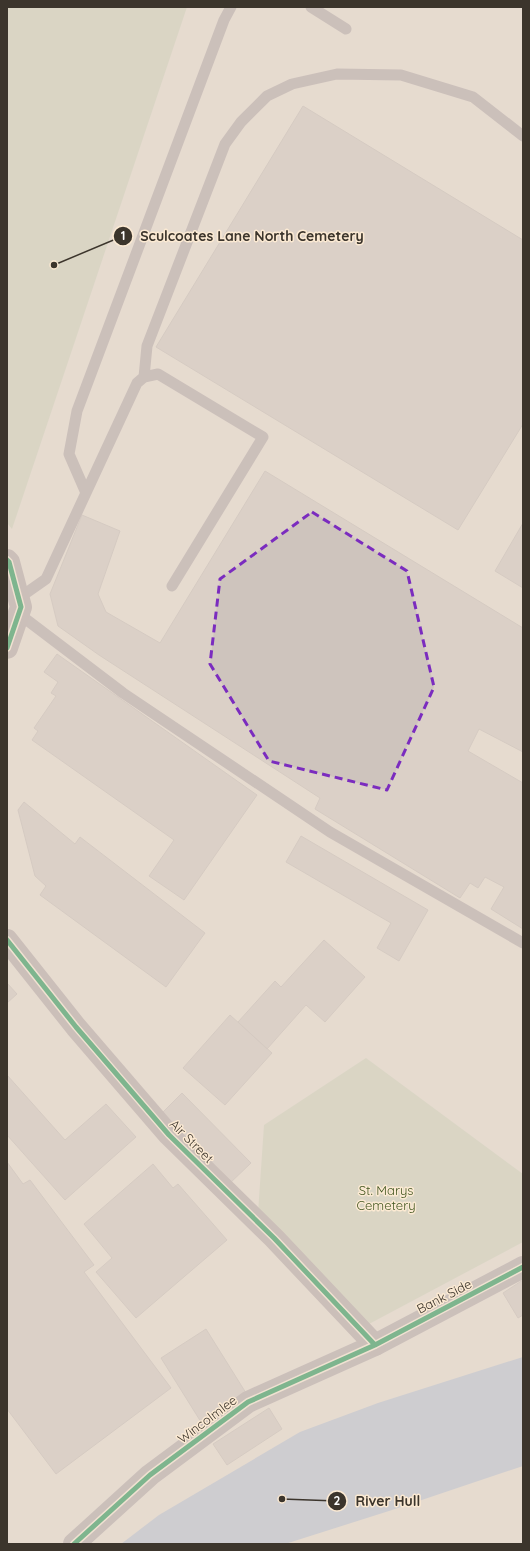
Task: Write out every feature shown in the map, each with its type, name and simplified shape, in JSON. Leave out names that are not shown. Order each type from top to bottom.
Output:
[{"type":"street","points":[[7,648],[19,606],[8,561]]},
{"type":"street","name":"Air Street","points":[[7,940],[76,1027],[169,1135],[274,1238],[375,1344]]},
{"type":"street","name":"Bank Side","points":[[375,1344],[523,1267]]},
{"type":"street","name":"Wincolmlee","points":[[74,1544],[150,1475],[248,1402],[375,1344]]},
{"type":"lane","points":[[86,493],[69,454],[77,412],[224,20],[231,7]]},
{"type":"lane","points":[[311,7],[346,29]]},
{"type":"lane","points":[[144,377],[147,346],[225,144],[241,122],[267,96],[292,84],[337,74],[401,75],[473,97],[523,136]]},
{"type":"lane","points":[[172,586],[263,436],[158,374],[144,377],[137,383],[46,579],[19,606],[123,693],[330,832],[523,943]]},
{"type":"highlighted area","points":[[312,512],[407,571],[434,687],[387,790],[269,761],[210,664],[220,579]]},
{"type":"green space","points":[[7,7],[187,7],[12,529],[7,523]]},
{"type":"green space","name":"St. Marys Cemetery","points":[[366,1058],[523,1174],[523,1242],[369,1324],[258,1213],[264,1125]]},
{"type":"water","points":[[523,1357],[523,1466],[285,1544],[121,1544],[159,1515],[300,1432],[378,1403]]},
{"type":"building","points":[[303,106],[523,240],[523,424],[458,530],[156,347]]},
{"type":"building","points":[[265,471],[523,628],[523,752],[479,729],[468,751],[523,783],[523,929],[491,909],[504,887],[485,877],[478,888],[470,883],[460,898],[315,809],[320,798],[99,655],[58,626],[50,594],[82,515],[120,531],[98,594],[106,612],[160,643]]},
{"type":"building","points":[[523,523],[523,588],[495,571]]},
{"type":"building","points":[[57,654],[257,795],[184,900],[149,876],[174,840],[32,740],[38,731],[34,728],[56,696],[51,693],[58,682],[44,672]]},
{"type":"building","points":[[24,802],[75,844],[80,837],[205,933],[166,987],[40,895],[46,886],[35,876],[18,810]]},
{"type":"building","points":[[301,836],[428,910],[399,961],[377,948],[391,923],[286,862]]},
{"type":"building","points":[[324,940],[365,977],[325,1022],[306,1005],[267,1049],[238,1022],[275,981],[281,987]]},
{"type":"building","points":[[7,983],[17,994],[7,1003]]},
{"type":"building","points":[[230,1015],[272,1053],[225,1105],[183,1068]]},
{"type":"building","points":[[7,1075],[65,1140],[106,1104],[136,1137],[65,1200],[7,1135]]},
{"type":"building","points":[[182,1093],[251,1163],[228,1185],[159,1116]]},
{"type":"building","points":[[7,1162],[23,1184],[30,1180],[94,1265],[84,1272],[171,1388],[56,1474],[7,1409]]},
{"type":"building","points":[[153,1164],[173,1188],[178,1184],[227,1240],[136,1318],[96,1272],[112,1258],[84,1224]]},
{"type":"building","points":[[523,1280],[523,1315],[518,1318],[503,1293]]},
{"type":"building","points":[[206,1329],[246,1393],[201,1422],[161,1358]]},
{"type":"building","points":[[269,1408],[282,1429],[227,1465],[213,1444]]},
{"type":"cycle path","points":[[7,560],[9,562],[21,607],[7,648]]},
{"type":"cycle path","points":[[7,940],[76,1027],[169,1135],[274,1238],[375,1345]]},
{"type":"cycle path","points":[[74,1544],[150,1475],[248,1402],[375,1345],[523,1267]]},
{"type":"place","name":"Sculcoates Lane North Cemetery","points":[[54,265]]},
{"type":"place","name":"River Hull","points":[[282,1499]]}]
